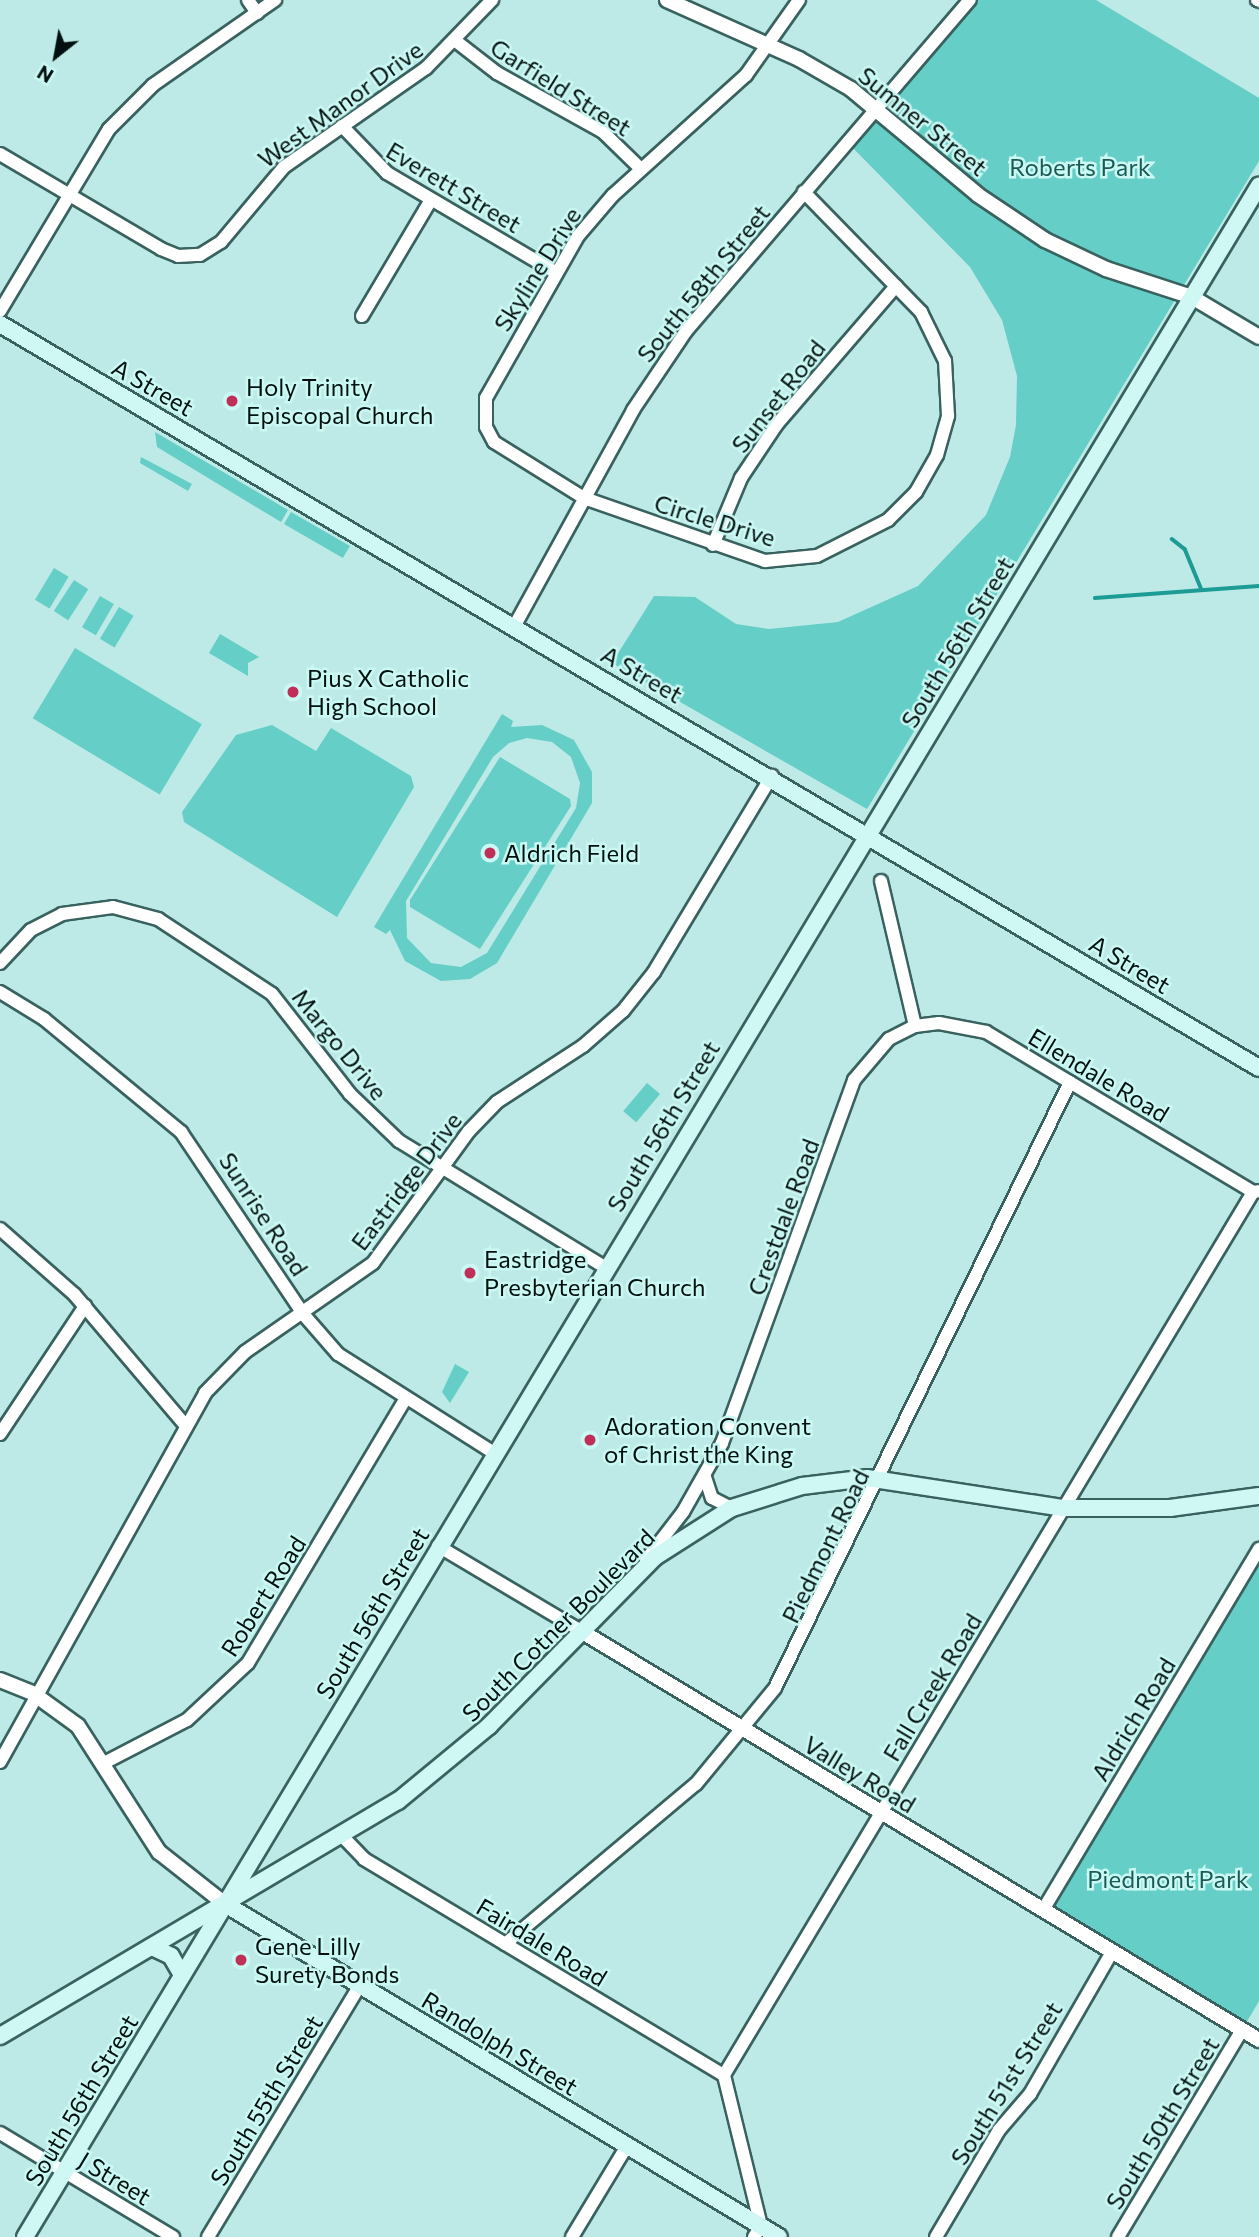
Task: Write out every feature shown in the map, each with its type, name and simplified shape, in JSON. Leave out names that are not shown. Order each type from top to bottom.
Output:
[{"type":"main road","name":"South 56th Street","points":[[25,2237],[605,1267],[1257,193]]},
{"type":"main road","name":"A Street","points":[[0,324],[869,833],[1259,1068]]},
{"type":"main road","name":"South Cotner Boulevard","points":[[0,2036],[225,1904],[344,1838],[471,1742],[641,1570],[691,1530],[732,1508],[802,1486],[880,1478],[1064,1508],[1170,1508],[1259,1496]]},
{"type":"main road","name":"Randolph Street","points":[[225,1904],[627,2146],[757,2232],[779,2237]]},
{"type":"main road","points":[[152,1947],[171,1956],[182,1975]]},
{"type":"street","points":[[248,0],[257,13]]},
{"type":"street","points":[[0,311],[68,195],[129,107],[275,0]]},
{"type":"street","name":"West Manor Drive","points":[[0,154],[171,254],[200,255],[220,242],[274,177],[457,42],[492,0]]},
{"type":"street","name":"Sumner Street","points":[[667,0],[824,72],[877,109],[978,195],[1045,240],[1106,269],[1192,297],[1259,337]]},
{"type":"street","name":"Skyline Drive","points":[[584,498],[504,452],[489,435],[484,417],[491,386],[555,272],[587,223],[771,46],[799,0]]},
{"type":"street","name":"South 58th Street","points":[[515,625],[584,498],[672,351],[804,192],[970,0]]},
{"type":"street","name":"Garfield Street","points":[[457,42],[497,73],[603,132],[641,169]]},
{"type":"street","name":"Everett Street","points":[[342,126],[372,162],[431,200],[555,272]]},
{"type":"street","name":"Circle Drive","points":[[584,498],[765,561],[817,556],[872,532],[916,492],[943,436],[949,380],[932,328],[896,286],[804,192]]},
{"type":"street","points":[[362,316],[431,200]]},
{"type":"street","name":"Sunset Road","points":[[713,545],[758,450],[896,286]]},
{"type":"street","name":"Eastridge Drive","points":[[0,1762],[34,1694],[185,1424],[236,1360],[304,1315],[378,1258],[443,1169],[497,1102],[583,1046],[643,989],[772,776]]},
{"type":"street","points":[[881,881],[915,1026]]},
{"type":"street","name":"Margo Drive","points":[[0,964],[31,930],[62,914],[113,907],[158,919],[263,985],[298,1021],[369,1115],[443,1169],[605,1267]]},
{"type":"street","name":"Sunrise Road","points":[[0,992],[44,1019],[181,1132],[304,1315],[348,1363],[494,1453]]},
{"type":"street","name":"Ellendale Road","points":[[915,1026],[971,1026],[1256,1191]]},
{"type":"street","name":"Crestdale Road","points":[[641,1570],[705,1477],[739,1404],[857,1073],[882,1044],[915,1026]]},
{"type":"street","name":"Piedmont Road","points":[[505,1944],[683,1796],[745,1731],[799,1647],[1070,1082]]},
{"type":"street","name":"Fall Creek Road","points":[[724,2075],[1256,1191]]},
{"type":"street","points":[[0,1229],[85,1306],[185,1424]]},
{"type":"street","points":[[0,1434],[85,1306]]},
{"type":"street","name":"Robert Road","points":[[104,1763],[187,1720],[248,1663],[405,1400]]},
{"type":"street","points":[[705,1477],[712,1498],[732,1508]]},
{"type":"street","name":"Valley Road","points":[[438,1546],[1259,2040]]},
{"type":"street","name":"Aldrich Road","points":[[1043,1910],[1258,1552]]},
{"type":"street","name":"Randolph Street","points":[[0,1680],[34,1694],[78,1726],[159,1852],[225,1904]]},
{"type":"street","name":"Fairdale Road","points":[[344,1838],[364,1859],[724,2075]]},
{"type":"street","name":"South 51st Street","points":[[936,2237],[999,2130],[1030,2094],[1112,1952]]},
{"type":"street","name":"South 55th Street","points":[[208,2237],[360,1985]]},
{"type":"street","name":"South 50th Street","points":[[1118,2237],[1242,2030]]},
{"type":"street","points":[[724,2075],[757,2232]]},
{"type":"street","name":"J Street","points":[[0,2133],[173,2237]]},
{"type":"street","points":[[572,2237],[627,2146]]},
{"type":"green space","name":"Roberts Park","points":[[970,0],[1096,0],[1259,98],[1259,161],[867,809],[612,663],[654,596],[695,597],[736,624],[769,629],[838,622],[918,586],[986,515],[1010,457],[1016,425],[1017,376],[1002,320],[970,267],[848,143]]},
{"type":"green space","points":[[155,432],[288,510],[281,522],[157,447]]},
{"type":"green space","points":[[141,457],[192,484],[188,491],[140,463]]},
{"type":"green space","points":[[291,512],[350,546],[343,558],[284,524]]},
{"type":"green space","points":[[54,568],[69,577],[50,608],[35,600]]},
{"type":"green space","points":[[74,580],[88,589],[68,620],[54,611]]},
{"type":"green space","points":[[100,596],[114,604],[96,635],[82,627]]},
{"type":"green space","points":[[119,607],[134,616],[115,647],[100,639]]},
{"type":"green space","points":[[220,634],[259,657],[248,663],[248,676],[209,653]]},
{"type":"green space","points":[[75,648],[202,724],[160,795],[33,718]]},
{"type":"green space","points":[[502,714],[513,721],[511,727],[542,725],[574,740],[592,772],[592,803],[497,963],[470,979],[441,981],[405,961],[390,930],[386,934],[374,927]],"holes":[[[527,738],[552,742],[571,757],[580,783],[576,808],[487,953],[461,967],[431,963],[407,938],[406,901],[493,757],[509,743]]]},
{"type":"green space","points":[[272,725],[316,751],[331,728],[411,776],[414,787],[337,917],[184,822],[182,812],[236,735]]},
{"type":"green space","name":"Aldrich Field","points":[[500,757],[570,799],[571,806],[480,949],[410,907],[410,900]]},
{"type":"green space","points":[[647,1083],[660,1094],[636,1122],[623,1111]]},
{"type":"green space","points":[[455,1364],[469,1372],[450,1403],[442,1392]]},
{"type":"green space","name":"Piedmont Park","points":[[1259,1554],[1259,2001],[1242,2030],[1043,1910]]},
{"type":"waterway","points":[[1172,539],[1185,549],[1202,590]]},
{"type":"waterway","points":[[1095,598],[1259,586]]},
{"type":"place","name":"Holy Trinity Episcopal Church","points":[[232,401]]},
{"type":"place","name":"Pius X Catholic High School","points":[[293,692]]},
{"type":"place","name":"Aldrich Field","points":[[490,853]]},
{"type":"place","name":"Eastridge Presbyterian Church","points":[[470,1273]]},
{"type":"place","name":"Adoration Convent of Christ the King","points":[[590,1440]]},
{"type":"place","name":"Gene Lilly Surety Bonds","points":[[241,1960]]}]
